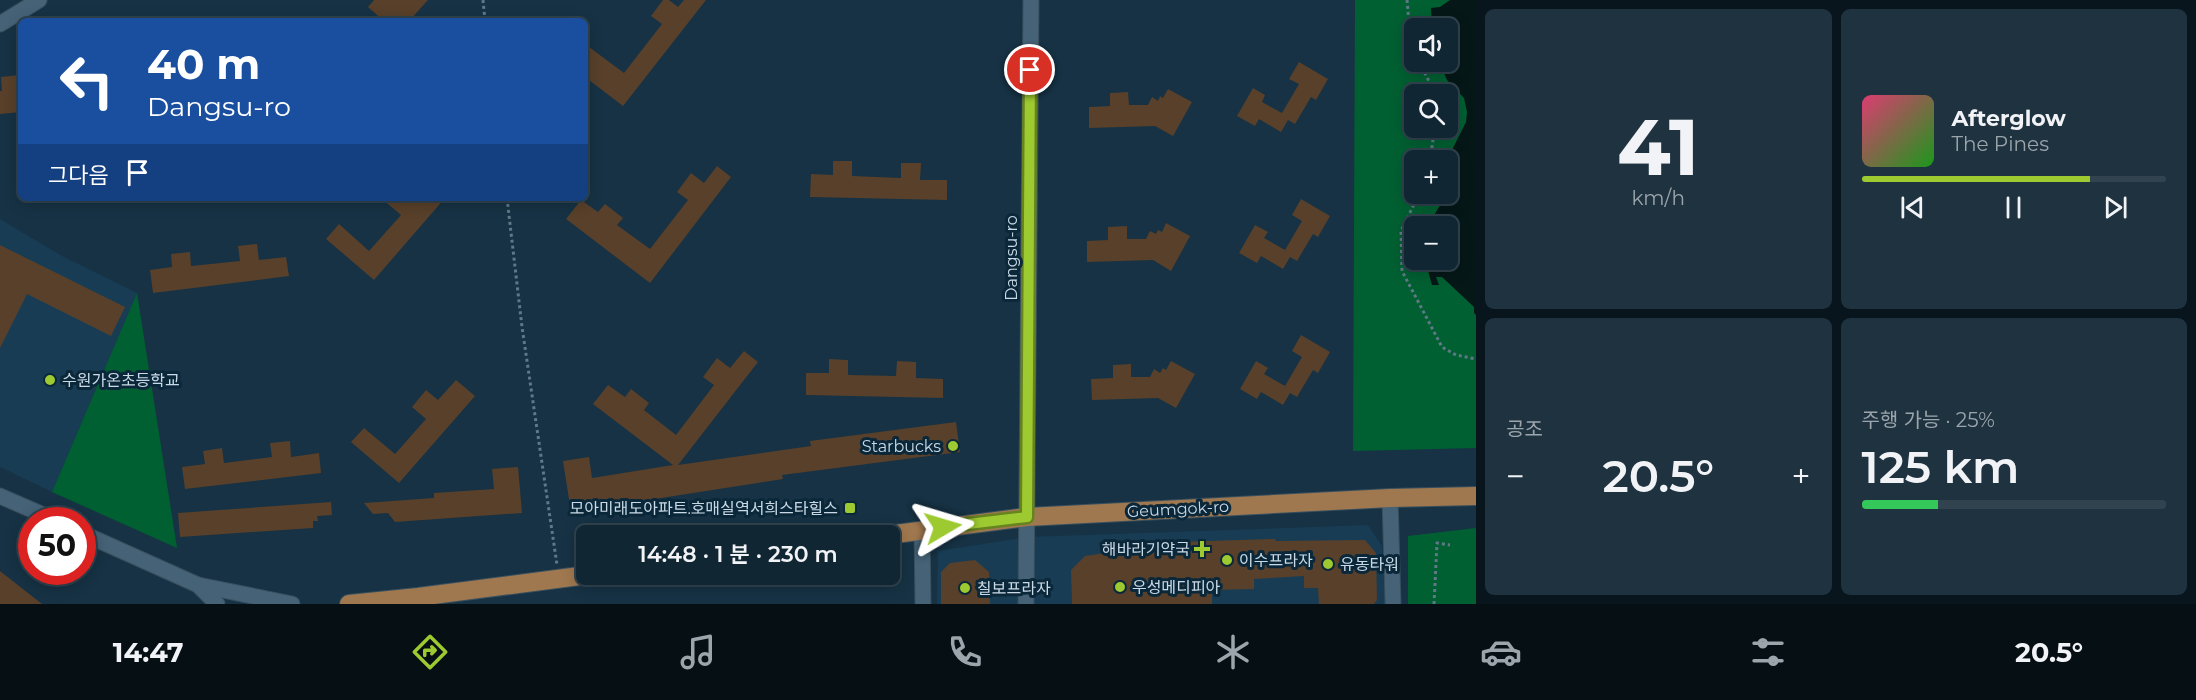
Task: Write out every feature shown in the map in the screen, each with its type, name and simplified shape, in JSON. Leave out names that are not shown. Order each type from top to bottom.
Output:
[{"type":"main road","name":"Geumgok-ro","points":[[900,533],[1027,517],[1390,498],[1476,496]]},
{"type":"main road","points":[[349,604],[412,601],[576,577]]},
{"type":"street","points":[[0,24],[39,0]]},
{"type":"street","name":"Dangsu-ro","points":[[1026,604],[1030,0]]},
{"type":"street","points":[[0,496],[25,507]]},
{"type":"street","points":[[1390,498],[1393,604]]},
{"type":"street","points":[[922,530],[923,604]]},
{"type":"street","points":[[96,539],[198,585],[292,604]]},
{"type":"street","points":[[198,585],[217,604]]},
{"type":"path","points":[[483,0],[485,18]]},
{"type":"path","points":[[1407,0],[1409,18]]},
{"type":"path","points":[[507,201],[522,327],[559,579]]},
{"type":"path","points":[[1414,204],[1401,231],[1402,271],[1442,347],[1456,355],[1476,359]]},
{"type":"path","points":[[1434,604],[1437,543],[1450,544]]},
{"type":"shaded area","points":[[1450,0],[1476,0],[1476,315],[1474,307],[1442,277],[1436,277],[1439,285],[1432,285],[1428,270],[1458,270],[1458,216],[1434,216],[1441,204],[1458,204],[1458,150],[1452,150],[1466,122],[1467,112],[1464,98],[1458,92],[1458,84],[1451,84],[1443,72],[1458,72],[1458,18],[1432,18],[1431,8],[1440,7]]},
{"type":"shaded area","name":"수원가온초등학교","points":[[0,219],[62,256],[137,293],[52,492],[0,467]]},
{"type":"shaded area","points":[[1368,525],[1382,546],[1385,604],[937,604],[938,551],[1027,537]]},
{"type":"green space","points":[[1355,0],[1476,0],[1476,448],[1353,451]]},
{"type":"green space","points":[[137,293],[177,548],[96,512],[96,507],[85,507],[52,492]]},
{"type":"green space","points":[[1476,528],[1476,604],[1408,604],[1408,536]]},
{"type":"building","points":[[374,0],[428,0],[412,18],[381,18],[368,7]]},
{"type":"building","points":[[663,0],[669,0],[678,7],[684,0],[706,0],[623,106],[588,79],[588,46],[624,73],[662,24],[651,16]]},
{"type":"building","points":[[1299,62],[1328,79],[1316,100],[1311,97],[1295,124],[1288,120],[1281,132],[1259,119],[1255,126],[1237,116],[1253,88],[1265,95],[1262,102],[1282,113],[1299,84],[1289,79]]},
{"type":"building","points":[[18,75],[18,112],[0,114],[1,77]]},
{"type":"building","points":[[1168,89],[1192,102],[1173,136],[1155,126],[1089,128],[1089,107],[1110,106],[1110,93],[1128,92],[1129,105],[1148,105],[1152,97],[1158,101],[1160,96],[1163,98]]},
{"type":"building","points":[[833,161],[852,161],[852,176],[901,178],[901,163],[921,163],[920,180],[947,180],[947,200],[810,197],[811,174],[833,175]]},
{"type":"building","points":[[717,166],[731,177],[650,283],[566,219],[580,201],[598,212],[605,204],[623,218],[617,225],[650,249],[688,200],[677,192],[691,173],[704,183]]},
{"type":"building","points":[[1301,199],[1330,216],[1318,237],[1313,234],[1297,261],[1290,257],[1283,269],[1261,256],[1257,263],[1239,253],[1255,225],[1268,232],[1264,238],[1285,250],[1302,221],[1292,215]]},
{"type":"building","points":[[385,201],[442,201],[374,280],[326,239],[339,224],[369,251],[401,215]]},
{"type":"building","points":[[1166,223],[1190,236],[1171,271],[1153,260],[1087,262],[1087,241],[1108,240],[1108,227],[1127,226],[1127,239],[1146,239],[1150,231],[1156,234],[1158,230],[1162,232]]},
{"type":"building","points":[[257,244],[259,260],[286,257],[289,276],[153,293],[150,270],[172,267],[171,254],[190,252],[191,266],[240,261],[238,246]]},
{"type":"building","points":[[0,245],[125,307],[111,336],[27,294],[0,348]]},
{"type":"building","points":[[1301,335],[1330,352],[1318,373],[1313,370],[1297,397],[1290,393],[1283,405],[1261,392],[1257,399],[1240,389],[1256,361],[1268,368],[1264,374],[1285,386],[1302,357],[1292,351]]},
{"type":"building","points":[[744,351],[758,362],[678,465],[811,446],[810,441],[956,422],[960,452],[782,475],[783,479],[571,512],[563,461],[589,457],[592,478],[673,465],[593,404],[608,385],[625,397],[631,389],[649,403],[644,410],[676,435],[714,385],[703,377],[717,358],[730,368]]},
{"type":"building","points":[[829,359],[848,360],[848,375],[896,376],[897,361],[916,362],[916,378],[943,379],[943,398],[806,395],[806,373],[829,373]]},
{"type":"building","points":[[1171,361],[1195,374],[1176,408],[1158,398],[1092,400],[1091,379],[1113,378],[1113,365],[1131,364],[1131,377],[1150,377],[1154,369],[1160,373],[1163,368],[1166,370]]},
{"type":"building","points":[[456,380],[475,396],[399,483],[351,442],[364,428],[395,454],[426,419],[412,407],[426,390],[438,400]]},
{"type":"building","points":[[290,441],[291,457],[319,453],[321,473],[185,489],[182,467],[205,464],[203,451],[222,448],[224,463],[272,457],[270,443]]},
{"type":"building","points":[[518,467],[522,513],[395,522],[388,513],[373,514],[364,503],[434,498],[434,493],[494,489],[492,469]]},
{"type":"building","points":[[331,502],[332,515],[317,516],[318,521],[313,521],[313,528],[180,537],[178,513]]},
{"type":"building","points":[[1275,539],[1276,541],[1365,540],[1376,553],[1377,600],[1374,604],[1319,604],[1318,588],[1304,588],[1304,576],[1254,579],[1254,589],[1212,590],[1212,604],[1072,604],[1071,570],[1085,556],[1176,542]]},
{"type":"building","name":"칠보프라자","points":[[975,560],[989,572],[990,604],[941,604],[941,572],[950,563]]},
{"type":"building","points":[[0,571],[42,604],[0,604]]},
{"type":"place","name":"수원가온초등학교","points":[[50,380]]},
{"type":"place","name":"Starbucks","points":[[953,446]]},
{"type":"place","name":"모아미래도아파트.호매실역서희스타힐스","points":[[850,508]]},
{"type":"place","name":"해바라기약국","points":[[1202,549]]},
{"type":"place","name":"이수프라자","points":[[1227,560]]},
{"type":"place","name":"유동타워","points":[[1328,564]]},
{"type":"place","name":"우성메디피아","points":[[1120,587]]},
{"type":"place","name":"칠보프라자","points":[[965,588]]},
{"type":"route","points":[[943,527],[1027,517],[1030,70]]}]
